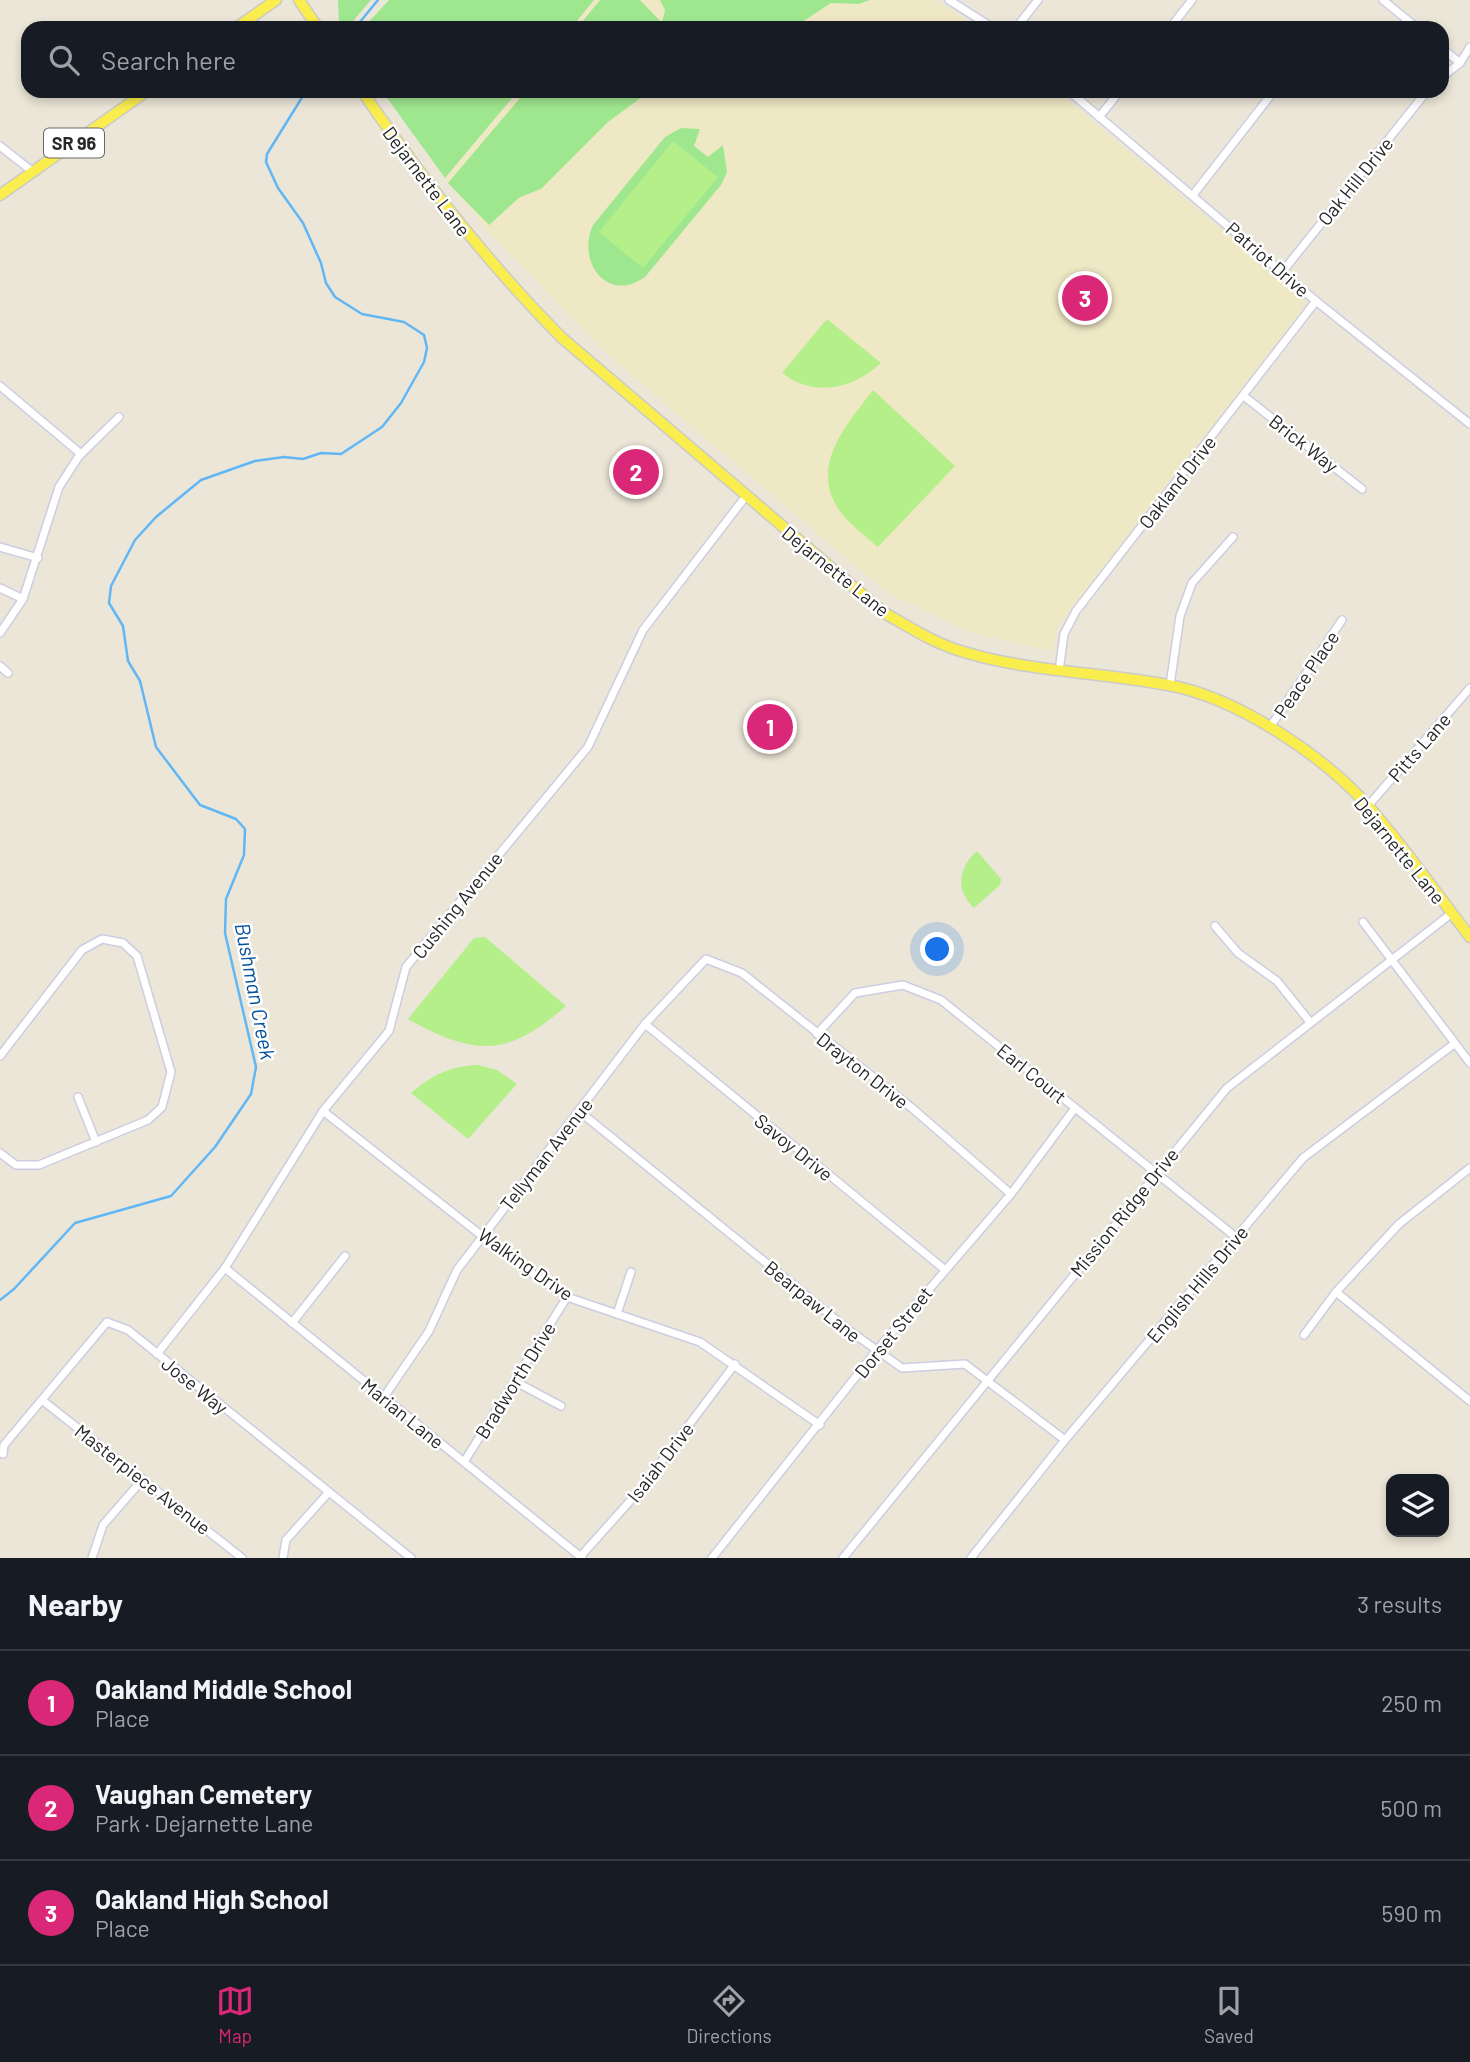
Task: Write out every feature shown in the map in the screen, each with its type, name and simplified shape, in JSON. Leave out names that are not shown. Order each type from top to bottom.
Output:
[{"type":"main road","points":[[246,21],[276,0]]},
{"type":"main road","points":[[299,0],[313,21]]},
{"type":"main road","name":"SR 96","points":[[0,195],[137,98]]},
{"type":"main road","name":"Dejarnette Lane","points":[[367,98],[437,198],[518,293],[609,380],[883,612],[922,635],[962,652],[1059,671],[1170,685],[1221,702],[1270,727],[1327,769],[1368,806],[1470,937]]},
{"type":"street","points":[[949,0],[982,21]]},
{"type":"street","points":[[1022,21],[1038,0]]},
{"type":"street","points":[[1176,21],[1192,0]]},
{"type":"street","points":[[1384,0],[1410,21]]},
{"type":"street","points":[[1449,72],[1460,63],[1470,47]]},
{"type":"street","points":[[1449,54],[1460,63]]},
{"type":"street","name":"Patriot Drive","points":[[1077,98],[1316,301],[1470,424]]},
{"type":"street","points":[[1099,117],[1114,98]]},
{"type":"street","points":[[1193,195],[1269,98]]},
{"type":"street","name":"Oak Hill Drive","points":[[1283,271],[1421,98]]},
{"type":"street","points":[[0,146],[33,172]]},
{"type":"street","name":"Oakland Drive","points":[[1059,671],[1064,634],[1076,611],[1245,397],[1316,301]]},
{"type":"street","points":[[0,386],[81,454]]},
{"type":"street","name":"Brick Way","points":[[1245,397],[1362,489]]},
{"type":"street","points":[[0,633],[23,599],[58,487],[81,454],[119,417]]},
{"type":"street","name":"Cushing Avenue","points":[[156,1354],[225,1268],[323,1111],[390,1031],[406,967],[588,747],[643,630],[746,496]]},
{"type":"street","points":[[1170,685],[1180,616],[1192,583],[1233,537]]},
{"type":"street","points":[[0,547],[38,558]]},
{"type":"street","points":[[0,588],[23,599]]},
{"type":"street","name":"Peace Place","points":[[1270,727],[1342,620]]},
{"type":"street","points":[[0,666],[8,673]]},
{"type":"street","name":"Pitts Lane","points":[[1368,806],[1470,688]]},
{"type":"street","name":"Mission Ridge Drive","points":[[843,1558],[1227,1088],[1452,914]]},
{"type":"street","points":[[1363,922],[1470,1063]]},
{"type":"street","points":[[1215,926],[1238,953],[1277,981],[1310,1022]]},
{"type":"street","points":[[0,1056],[82,950],[102,939],[113,939],[128,947],[137,956],[172,1072],[162,1107],[148,1120],[28,1167],[16,1165],[0,1153]]},
{"type":"street","name":"Tellyman Avenue","points":[[384,1397],[429,1331],[457,1270],[645,1024],[706,959]]},
{"type":"street","name":"Drayton Drive","points":[[706,959],[742,972],[912,1108],[1012,1194]]},
{"type":"street","name":"Earl Court","points":[[817,1034],[855,993],[903,985],[941,1000],[1237,1238]]},
{"type":"street","name":"Savoy Drive","points":[[645,1024],[944,1269]]},
{"type":"street","name":"English Hills Drive","points":[[971,1558],[1065,1440],[1303,1158],[1454,1044]]},
{"type":"street","points":[[78,1097],[96,1142]]},
{"type":"street","name":"Dorset Street","points":[[712,1558],[877,1350],[944,1269],[1012,1194],[1075,1108]]},
{"type":"street","name":"Walking Drive","points":[[323,1111],[567,1297],[700,1342],[820,1425]]},
{"type":"street","name":"Bearpaw Lane","points":[[579,1111],[902,1368],[965,1364],[1065,1440]]},
{"type":"street","points":[[1304,1335],[1336,1292],[1399,1224],[1470,1168]]},
{"type":"street","points":[[292,1323],[345,1256]]},
{"type":"street","name":"Marian Lane","points":[[225,1268],[581,1557]]},
{"type":"street","points":[[617,1314],[631,1272]]},
{"type":"street","points":[[1336,1292],[1470,1401]]},
{"type":"street","name":"Bradworth Drive","points":[[464,1462],[567,1297]]},
{"type":"street","name":"Jose Way","points":[[3,1454],[4,1446],[107,1322],[128,1330],[411,1558]]},
{"type":"street","name":"Isaiah Drive","points":[[581,1557],[639,1490],[735,1364]]},
{"type":"street","points":[[516,1382],[561,1406]]},
{"type":"street","name":"Masterpiece Avenue","points":[[42,1400],[242,1558]]},
{"type":"street","points":[[92,1558],[103,1525],[143,1479]]},
{"type":"street","points":[[283,1558],[286,1540],[329,1492]]},
{"type":"shaded area","points":[[594,0],[934,0],[968,21],[577,21]]},
{"type":"shaded area","points":[[512,98],[1064,98],[1301,296],[1303,309],[1058,626],[1051,651],[975,634],[893,596],[605,352],[488,231],[445,178]]},
{"type":"green space","points":[[338,0],[371,0],[353,21],[339,21]]},
{"type":"green space","points":[[389,0],[594,0],[577,21],[370,21]]},
{"type":"green space","points":[[600,0],[640,0],[660,21],[583,21]]},
{"type":"green space","points":[[660,0],[870,0],[859,4],[831,3],[804,21],[662,21],[665,10]]},
{"type":"green space","points":[[387,98],[512,98],[445,178]]},
{"type":"green space","points":[[520,98],[641,98],[608,122],[541,189],[520,197],[489,225],[448,183]]},
{"type":"green space","points":[[681,128],[700,129],[694,146],[708,157],[723,145],[727,172],[721,185],[645,277],[631,284],[608,282],[592,265],[589,239],[593,225],[665,137]]},
{"type":"green space","points":[[673,141],[718,177],[643,268],[599,232]]},
{"type":"green space","points":[[827,319],[881,363],[858,379],[833,387],[807,386],[782,373]]},
{"type":"green space","points":[[873,390],[955,466],[878,547],[842,514],[832,497],[828,480],[829,464],[842,433]]},
{"type":"green space","points":[[977,851],[1001,879],[1000,885],[974,908],[964,894],[961,879],[966,865]]},
{"type":"green space","points":[[485,937],[566,1006],[526,1035],[490,1046],[452,1040],[408,1019],[474,938]]},
{"type":"green space","points":[[478,1065],[497,1070],[517,1084],[468,1139],[411,1093],[442,1073],[459,1067]]},
{"type":"waterway","name":"Bushman Creek","points":[[361,21],[378,0]]},
{"type":"waterway","name":"Bushman Creek","points":[[0,1300],[14,1289],[75,1223],[171,1196],[215,1147],[251,1094],[256,1067],[225,933],[226,899],[244,855],[245,829],[236,819],[200,805],[156,747],[140,681],[128,661],[123,626],[109,603],[111,586],[135,540],[156,517],[201,480],[255,461],[284,457],[303,459],[321,453],[341,454],[382,427],[401,403],[424,362],[427,348],[424,335],[404,322],[362,314],[335,297],[326,283],[321,263],[303,223],[278,188],[266,162],[267,154],[302,98]]},
{"type":"place","name":"Oakland High School","points":[[1085,298]]},
{"type":"place","name":"Vaughan Cemetery","points":[[636,472]]},
{"type":"place","name":"Oakland Middle School","points":[[770,727]]}]
